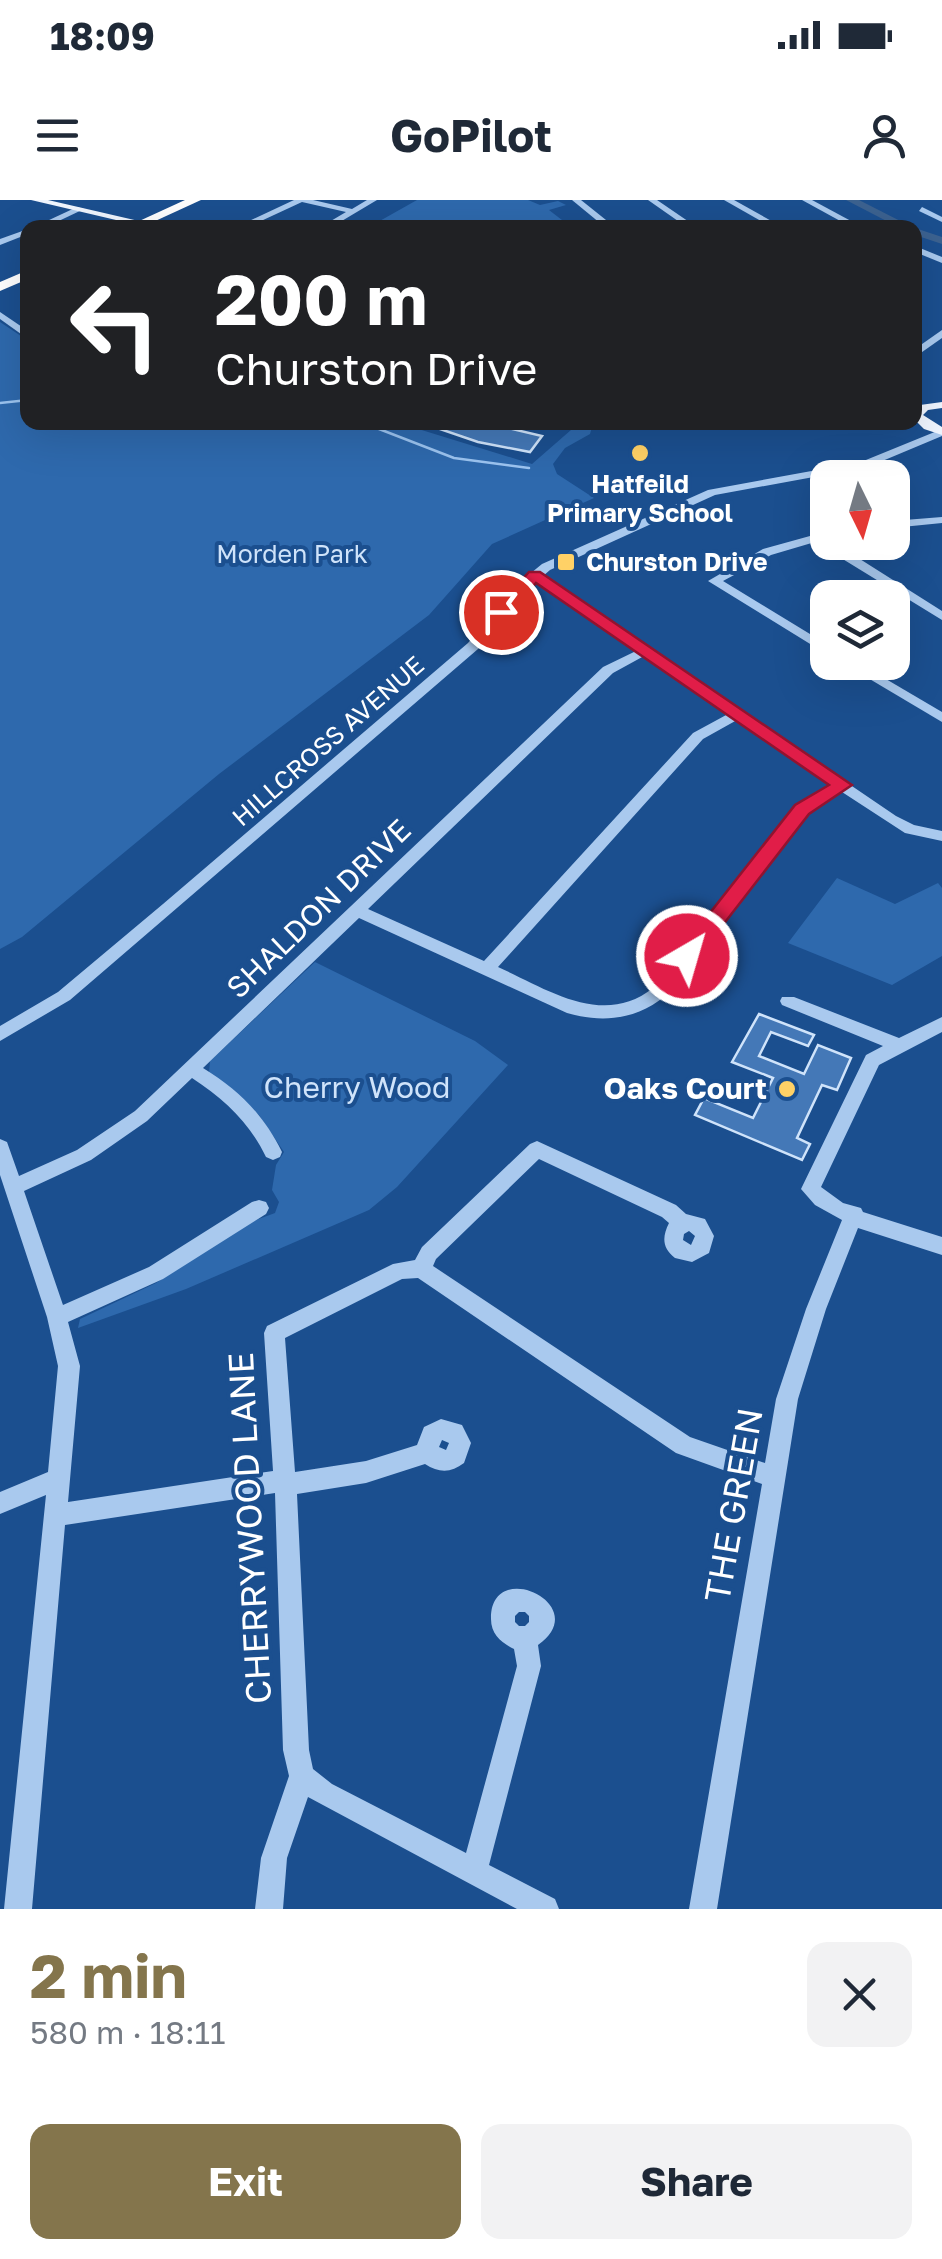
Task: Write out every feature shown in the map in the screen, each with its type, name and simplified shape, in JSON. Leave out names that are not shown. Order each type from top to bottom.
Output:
[{"type":"highway","points":[[159,220],[195,200]]},
{"type":"main road","points":[[35,200],[125,220]]},
{"type":"street","points":[[256,220],[301,200],[352,211]]},
{"type":"street","points":[[337,220],[373,200]]},
{"type":"street","points":[[576,200],[602,220]]},
{"type":"street","points":[[652,200],[682,220]]},
{"type":"street","points":[[728,200],[765,220]]},
{"type":"street","points":[[806,200],[845,220]]},
{"type":"street","points":[[55,220],[80,209]]},
{"type":"street","points":[[922,209],[942,220]]},
{"type":"street","points":[[0,233],[14,237]]},
{"type":"street","points":[[0,242],[20,234]]},
{"type":"street","name":"HILLCROSS AVENUE","points":[[0,1034],[64,996],[170,908],[464,654],[534,575],[576,551],[703,496],[738,485],[864,465],[894,454],[912,430]]},
{"type":"street","points":[[910,524],[938,520]]},
{"type":"street","points":[[810,538],[758,556],[714,582],[810,640]]},
{"type":"street","points":[[858,560],[942,616]]},
{"type":"street","points":[[534,575],[900,824],[942,836]]},
{"type":"street","name":"SHALDON DRIVE","points":[[14,1188],[107,1141],[141,1116],[608,670],[647,650]]},
{"type":"street","points":[[878,680],[942,718]]},
{"type":"street","points":[[486,968],[698,736],[739,714]]},
{"type":"street","points":[[358,910],[582,1010],[617,1012],[640,1006],[659,992],[802,809],[843,785]]},
{"type":"street","points":[[788,1001],[897,1045]]},
{"type":"street","points":[[942,1024],[872,1060],[812,1184],[814,1193],[883,1228],[942,1246]]},
{"type":"street","points":[[191,1069],[255,1116],[273,1152]]},
{"type":"street","points":[[0,1147],[70,1366],[18,1909]]},
{"type":"street","points":[[682,1224],[668,1210],[537,1149],[429,1253],[420,1268],[684,1445],[774,1478]]},
{"type":"street","points":[[57,1317],[156,1273],[259,1208]]},
{"type":"street","name":"THE GREEN","points":[[703,1909],[790,1385],[854,1214]]},
{"type":"street","name":"CHERRYWOOD LANE","points":[[302,1776],[296,1750],[274,1333],[400,1270],[420,1268]]},
{"type":"street","points":[[55,1515],[366,1472],[430,1452]]},
{"type":"street","points":[[0,1503],[58,1479]]},
{"type":"street","points":[[474,1871],[529,1666],[525,1639]]},
{"type":"street","points":[[269,1909],[274,1858],[302,1776],[323,1793],[545,1909]]},
{"type":"green space","points":[[417,200],[528,200],[540,205],[558,201],[566,205],[549,210],[562,220],[381,220]]},
{"type":"green space","name":"Morden Park","points":[[0,322],[20,335],[20,430],[422,430],[532,464],[571,430],[591,430],[565,448],[553,464],[557,474],[594,498],[492,544],[429,615],[219,774],[22,937],[0,949]]},
{"type":"green space","points":[[837,878],[895,904],[938,883],[942,888],[942,956],[892,985],[788,943]]},
{"type":"green space","name":"Cherry Wood","points":[[315,962],[475,1041],[508,1065],[397,1187],[369,1210],[186,1289],[78,1328],[80,1319],[156,1283],[253,1221],[275,1213],[279,1202],[272,1190],[276,1165],[284,1152],[259,1115],[209,1074],[210,1061]]},
{"type":"building","points":[[443,430],[516,430],[542,436],[530,452],[478,442]]},
{"type":"building","name":"Oaks Court","points":[[759,1014],[814,1035],[808,1046],[771,1032],[759,1056],[804,1074],[818,1045],[851,1058],[837,1090],[822,1085],[797,1138],[810,1144],[802,1160],[695,1115],[704,1098],[753,1118],[773,1078],[732,1062]]},
{"type":"waterway","points":[[851,200],[892,220]]},
{"type":"waterway","points":[[922,234],[942,241]]},
{"type":"waterway","points":[[0,403],[20,401]]},
{"type":"waterway","points":[[382,430],[454,458],[529,468]]},
{"type":"place","name":"Hatfeild Primary School","points":[[640,453]]},
{"type":"place","name":"Churston Drive","points":[[566,562]]},
{"type":"place","name":"Oaks Court","points":[[787,1089]]},
{"type":"route","points":[[501,612],[534,575],[548,582],[843,785],[802,809],[687,956]]}]
